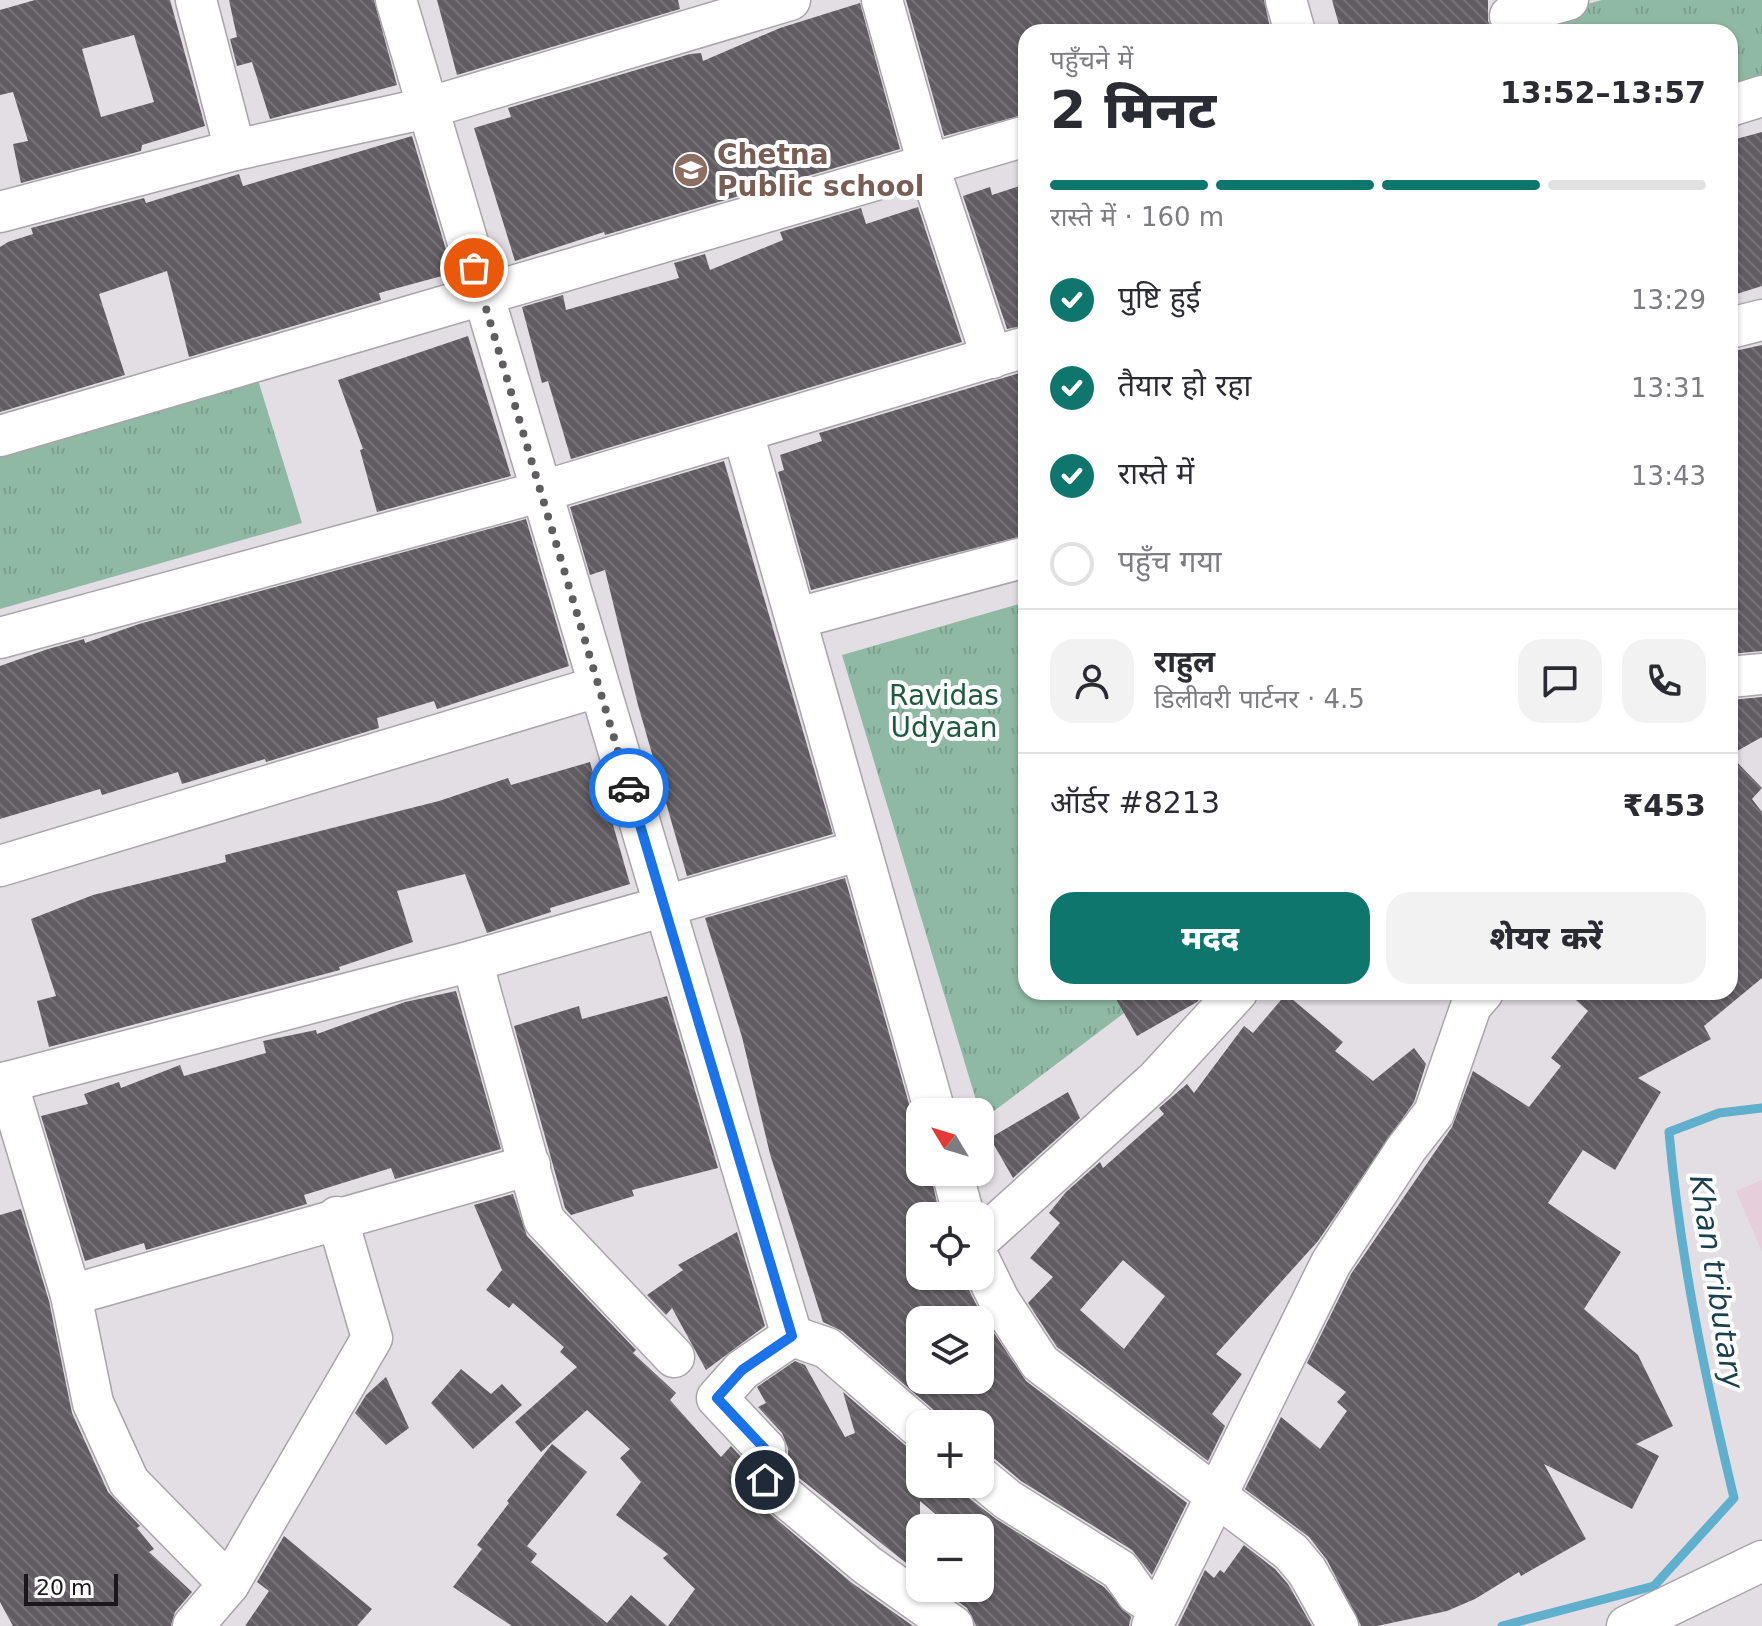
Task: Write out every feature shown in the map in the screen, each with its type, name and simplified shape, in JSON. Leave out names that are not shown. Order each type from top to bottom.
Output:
[{"type":"street","points":[[196,0],[235,150]]},
{"type":"street","points":[[396,0],[543,491],[597,687],[667,907],[792,1336]]},
{"type":"street","points":[[0,212],[235,150],[427,108],[709,12],[790,0]]},
{"type":"street","points":[[0,638],[543,491],[1009,352],[928,164],[882,0]]},
{"type":"street","points":[[1286,0],[1293,24]]},
{"type":"street","points":[[1511,16],[1568,0]]},
{"type":"street","points":[[1738,104],[1762,96]]},
{"type":"street","points":[[0,436],[1018,138]]},
{"type":"street","points":[[1738,326],[1762,320]]},
{"type":"street","points":[[743,433],[931,1098]]},
{"type":"street","points":[[797,618],[1018,559]]},
{"type":"street","points":[[1738,676],[1762,674]]},
{"type":"street","points":[[0,866],[597,687]]},
{"type":"street","points":[[229,1584],[129,1482],[93,1403],[71,1295],[3,1083],[472,961],[861,850]]},
{"type":"street","points":[[472,961],[544,1220],[674,1357]]},
{"type":"street","points":[[994,1226],[1156,1080],[1230,1000]]},
{"type":"street","points":[[994,1488],[1120,1570],[1156,1617],[1331,1263],[1406,1149],[1434,1113],[1471,1006],[1476,1000]]},
{"type":"street","points":[[71,1295],[337,1217],[530,1165]]},
{"type":"street","points":[[193,1626],[229,1584],[372,1338],[337,1217]]},
{"type":"street","points":[[994,1290],[1040,1363],[1291,1552],[1307,1571],[1338,1626]]},
{"type":"street","points":[[792,1336],[827,1348],[906,1416]]},
{"type":"street","points":[[792,1336],[742,1370],[717,1398],[765,1449],[765,1480],[867,1565],[953,1626]]},
{"type":"street","points":[[1627,1626],[1762,1561]]},
{"type":"shaded area","points":[[1762,1180],[1762,1252],[1736,1191]]},
{"type":"green space","points":[[1602,0],[1762,0],[1762,101],[1738,107],[1738,24],[1534,24],[1532,19]]},
{"type":"green space","points":[[254,367],[302,523],[0,609],[0,443]]},
{"type":"green space","name":"Ravidas Udyaan","points":[[1018,604],[1018,1000],[1141,1000],[994,1111],[994,1098],[975,1098],[842,655]]},
{"type":"building","points":[[35,0],[170,0],[205,126],[142,145],[141,151],[21,183],[13,144],[28,141],[13,92],[0,95],[0,10]],"holes":[[[134,35],[154,102],[101,117],[82,49]]]},
{"type":"building","points":[[229,0],[374,0],[397,85],[270,119],[252,62],[237,66],[230,39],[237,37]]},
{"type":"building","points":[[437,0],[678,0],[680,9],[457,75]]},
{"type":"building","points":[[906,0],[1264,0],[1269,24],[1018,24],[1018,116],[944,136]]},
{"type":"building","points":[[1332,0],[1488,0],[1490,24],[1339,24]]},
{"type":"building","points":[[860,3],[900,149],[605,235],[604,232],[515,261],[474,128],[511,117],[508,108],[690,54],[701,53],[703,61],[780,28]]},
{"type":"building","points":[[1762,132],[1762,286],[1738,294],[1738,149],[1738,138]]},
{"type":"building","points":[[412,136],[453,273],[379,293],[381,300],[189,357],[167,271],[99,294],[125,375],[0,412],[0,247],[33,234],[31,228],[144,198],[146,203],[239,174],[243,186]]},
{"type":"building","points":[[990,187],[992,195],[1018,187],[1018,327],[1007,329],[963,196]]},
{"type":"building","points":[[918,207],[962,342],[571,459],[548,381],[542,383],[522,307],[563,295],[566,310],[679,278],[674,263],[705,254],[710,270],[783,240],[780,232],[861,208],[866,224]]},
{"type":"building","points":[[468,336],[511,476],[377,512],[360,450],[363,449],[338,380]]},
{"type":"building","points":[[1762,345],[1762,651],[1738,653],[1738,350]]},
{"type":"building","points":[[1018,373],[1018,537],[811,590],[778,472],[784,470],[780,455],[822,441],[819,433]]},
{"type":"building","points":[[724,461],[833,834],[687,876],[638,705],[605,570],[590,575],[570,507]]},
{"type":"building","points":[[526,519],[569,666],[437,709],[434,701],[377,718],[379,728],[266,762],[265,759],[182,784],[178,772],[102,795],[100,789],[0,819],[0,666],[48,649],[84,639],[85,643],[139,624]]},
{"type":"building","points":[[1762,697],[1762,737],[1738,750],[1738,699]]},
{"type":"building","points":[[590,762],[602,806],[607,804],[630,884],[550,908],[551,912],[487,933],[465,874],[397,891],[413,942],[339,967],[340,970],[49,1047],[37,1001],[56,996],[31,919],[93,895],[226,862],[225,855],[439,801],[508,778],[511,785]]},
{"type":"building","points":[[1738,763],[1762,788],[1752,799],[1762,812],[1762,978],[1738,998]]},
{"type":"building","points":[[845,878],[907,1098],[906,1186],[933,1186],[937,1202],[906,1202],[906,1290],[969,1290],[977,1306],[906,1306],[906,1386],[842,1331],[823,1322],[770,1154],[742,1037],[705,918]]},
{"type":"building","points":[[456,991],[501,1149],[395,1179],[391,1168],[304,1195],[307,1204],[146,1250],[144,1243],[85,1261],[41,1116],[88,1104],[84,1094],[119,1082],[121,1088],[180,1065],[184,1076],[266,1053],[263,1041],[316,1030],[317,1034],[405,1002]]},
{"type":"building","points":[[667,996],[718,1168],[632,1190],[634,1196],[571,1215],[565,1208],[514,1026],[579,1006],[582,1019]]},
{"type":"building","points":[[1117,1000],[1199,1000],[1197,1002],[1137,1036]]},
{"type":"building","points":[[1281,1000],[1293,1000],[1343,1042],[1335,1051],[1373,1081],[1414,1048],[1426,1064],[1414,1102],[1318,1241],[1216,1354],[1242,1374],[1212,1414],[1225,1426],[1208,1461],[1057,1347],[1028,1303],[1053,1277],[1030,1258],[1060,1223],[1049,1213],[1066,1192],[1100,1162],[1103,1168],[1164,1114],[1159,1108],[1187,1084],[1194,1093],[1244,1026],[1253,1033]],"holes":[[[1123,1260],[1165,1296],[1124,1349],[1080,1310]]]},
{"type":"building","points":[[1576,1000],[1735,1000],[1704,1026],[1711,1039],[1638,1078],[1661,1092],[1615,1170],[1583,1150],[1548,1203],[1621,1252],[1584,1309],[1638,1355],[1673,1426],[1636,1444],[1659,1456],[1632,1509],[1544,1464],[1586,1539],[1521,1576],[1519,1572],[1475,1599],[1447,1611],[1377,1626],[1361,1626],[1327,1560],[1309,1537],[1245,1489],[1281,1417],[1320,1449],[1347,1411],[1337,1402],[1346,1392],[1307,1363],[1351,1274],[1452,1127],[1473,1071],[1529,1107],[1561,1066],[1551,1058],[1588,1011]]},
{"type":"building","points":[[1068,1092],[1080,1118],[1013,1178],[994,1145],[994,1136]]},
{"type":"building","points":[[513,1194],[527,1236],[636,1350],[633,1353],[676,1393],[670,1400],[721,1457],[731,1446],[742,1458],[742,1481],[750,1497],[852,1583],[913,1626],[668,1626],[695,1589],[663,1558],[668,1554],[616,1515],[641,1482],[620,1458],[630,1449],[587,1410],[541,1452],[515,1422],[577,1367],[560,1352],[564,1347],[513,1303],[509,1308],[486,1290],[502,1270],[474,1205]]},
{"type":"building","points":[[21,1209],[49,1301],[72,1413],[108,1492],[140,1526],[137,1528],[154,1549],[149,1552],[192,1592],[175,1612],[171,1626],[13,1626],[0,1602],[0,1215]]},
{"type":"building","points":[[737,1232],[765,1326],[706,1370],[672,1308],[666,1315],[647,1295],[683,1270],[678,1265]]},
{"type":"building","points":[[994,1333],[1026,1381],[1187,1503],[1152,1575],[1132,1550],[1021,1481],[994,1459],[994,1410],[934,1410],[915,1394],[994,1394]]},
{"type":"building","points":[[795,1361],[805,1365],[845,1437],[855,1433],[843,1392],[906,1445],[906,1498],[969,1498],[990,1514],[935,1514],[920,1501],[920,1514],[906,1514],[906,1563],[788,1469],[788,1448],[782,1433],[758,1407],[766,1403],[757,1387]]},
{"type":"building","points":[[461,1369],[491,1394],[502,1384],[522,1405],[473,1449],[431,1403]]},
{"type":"building","points":[[386,1377],[409,1428],[386,1445],[355,1413],[366,1395]]},
{"type":"building","points":[[552,1444],[587,1472],[527,1546],[537,1554],[531,1562],[607,1623],[631,1595],[667,1626],[512,1626],[453,1587],[482,1549],[477,1545],[509,1503],[507,1501]]},
{"type":"building","points":[[994,1517],[1104,1587],[1131,1617],[1129,1626],[976,1626],[967,1608],[959,1602],[994,1602]]},
{"type":"building","points":[[284,1536],[372,1609],[357,1626],[245,1626],[269,1591],[257,1582]]},
{"type":"building","points":[[1244,1545],[1275,1569],[1288,1584],[1312,1626],[1178,1626],[1205,1570],[1214,1578],[1220,1570],[1224,1573]]},
{"type":"waterway","name":"Khan tributary","points":[[1502,1626],[1654,1586],[1734,1498],[1695,1316],[1669,1132],[1719,1113],[1762,1108]]},
{"type":"way so far","points":[[474,268],[543,491],[597,687],[629,788]]},
{"type":"place","name":"Chetna Public school","points":[[691,170]]},
{"type":"route","points":[[629,788],[667,907],[792,1336],[742,1370],[717,1398],[765,1449],[765,1480]]}]
